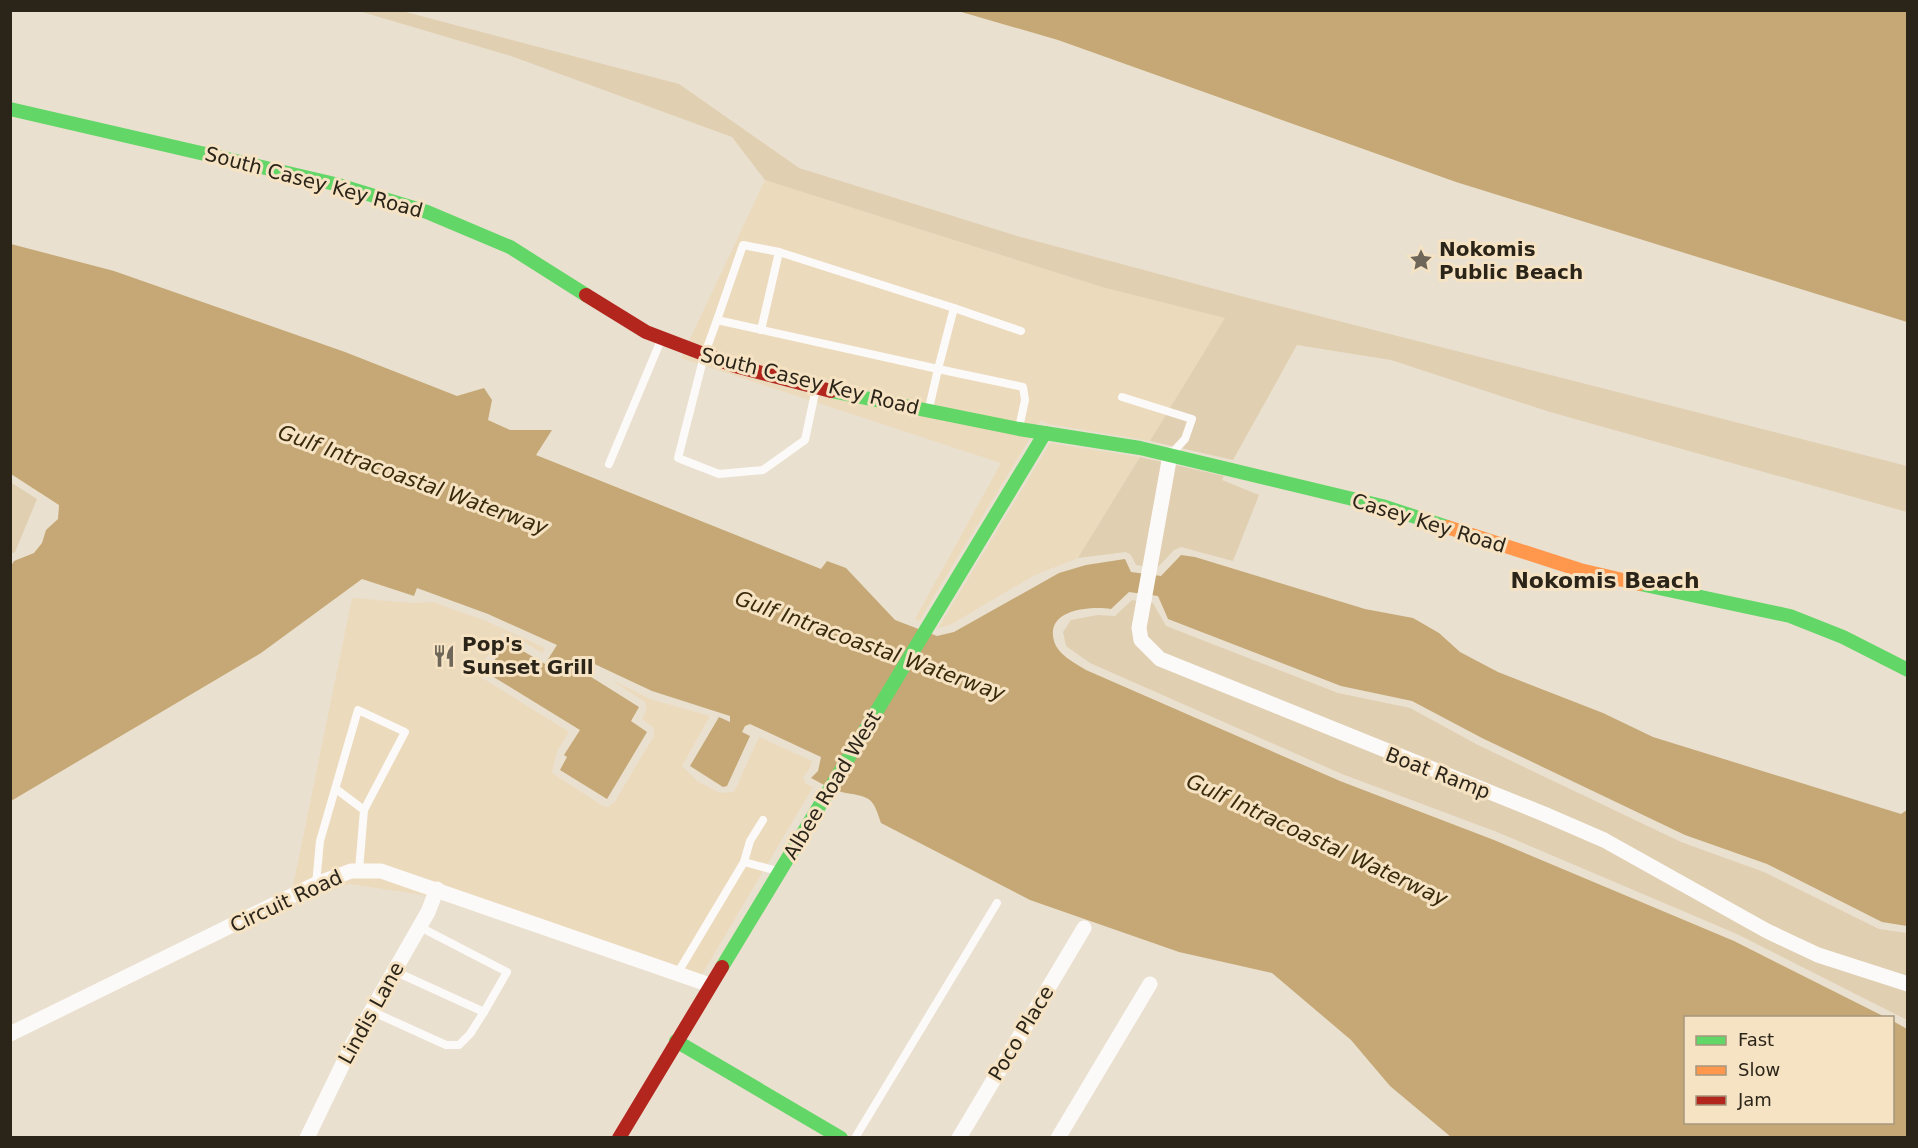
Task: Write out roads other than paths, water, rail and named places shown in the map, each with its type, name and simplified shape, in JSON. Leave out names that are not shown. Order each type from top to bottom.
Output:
[{"type":"street","name":"South Casey Key Road","points":[[10,109],[335,184],[427,212],[510,247],[619,317],[662,339],[704,356],[816,387],[1018,429],[1045,432]]},
{"type":"street","name":"Casey Key Road","points":[[1045,432],[1170,455],[1382,506],[1580,570],[1658,590],[1737,603],[1790,616],[1843,637],[1908,670]]},
{"type":"street","name":"Albee Road West","points":[[619,1137],[1045,432]]},
{"type":"street","name":"Boat Ramp","points":[[1170,455],[1139,628],[1141,640],[1160,659],[1604,840],[1740,916],[1818,955],[1908,984]]},
{"type":"street","name":"Circuit Road","points":[[10,1034],[316,884],[359,870],[381,871],[437,889],[710,985]]},
{"type":"street","name":"Lindis Lane","points":[[307,1137],[371,1011],[420,927],[437,889]]},
{"type":"street","name":"Poco Place","points":[[959,1137],[1084,928]]},
{"type":"street","points":[[1058,1137],[1150,984]]},
{"type":"street","points":[[676,1041],[817,1128],[841,1137]]},
{"type":"lane","points":[[816,387],[806,440],[763,470],[719,474],[678,458],[704,356],[743,245],[779,252],[1021,331]]},
{"type":"lane","points":[[761,330],[779,252]]},
{"type":"lane","points":[[928,411],[954,308]]},
{"type":"lane","points":[[717,320],[1023,387],[1025,400],[1018,429]]},
{"type":"lane","points":[[609,464],[662,339]]},
{"type":"lane","points":[[1122,397],[1192,419],[1185,439],[1170,455]]},
{"type":"lane","points":[[316,884],[320,841],[358,710],[405,732],[364,810],[359,870]]},
{"type":"lane","points":[[336,789],[364,810]]},
{"type":"lane","points":[[677,974],[744,862],[750,841],[763,820]]},
{"type":"lane","points":[[744,862],[779,871]]},
{"type":"lane","points":[[855,1137],[997,903]]},
{"type":"lane","points":[[371,1011],[446,1045],[459,1045],[470,1034],[484,1012],[507,972],[420,927]]},
{"type":"lane","points":[[394,971],[484,1012]]},
{"type":"water","points":[[958,11],[1907,11],[1907,322],[1456,182],[1058,40]]},
{"type":"water","name":"Gulf Intracoastal Waterway","points":[[11,244],[114,271],[345,352],[457,396],[484,388],[492,400],[488,420],[510,430],[552,430],[536,455],[821,569],[827,561],[846,568],[895,620],[937,636],[954,632],[1059,573],[1086,565],[1125,559],[1131,572],[1161,576],[1181,555],[1195,557],[1365,609],[1413,618],[1439,633],[1460,652],[1498,672],[1603,713],[1653,737],[1901,814],[1907,810],[1907,926],[1882,922],[1767,864],[1685,835],[1482,738],[1412,701],[1341,686],[1168,619],[1158,596],[1129,592],[1111,609],[1082,609],[1063,616],[1056,622],[1053,630],[1054,641],[1059,650],[1086,670],[1340,781],[1494,840],[1734,941],[1883,1016],[1684,1016],[1684,1124],[1894,1124],[1894,1022],[1907,1029],[1907,1137],[1451,1137],[1390,1086],[1351,1040],[1272,973],[1179,952],[1030,900],[881,823],[876,808],[866,797],[837,791],[811,778],[818,771],[821,757],[750,724],[745,726],[742,732],[750,736],[727,786],[723,787],[690,766],[719,717],[730,722],[730,716],[652,691],[586,660],[580,670],[639,707],[631,721],[647,732],[607,799],[560,770],[567,757],[564,755],[580,730],[487,673],[506,641],[545,664],[557,645],[488,614],[417,588],[414,596],[362,579],[261,653],[11,801],[11,566],[14,561],[34,553],[42,543],[46,530],[58,519],[59,505],[11,474]]},
{"type":"place","name":"Nokomis Public Beach","points":[[1421,260]]},
{"type":"place","name":"Pop's Sunset Grill","points":[[444,656]]},
{"type":"district","name":"Nokomis Beach","points":[[1605,580]]}]
